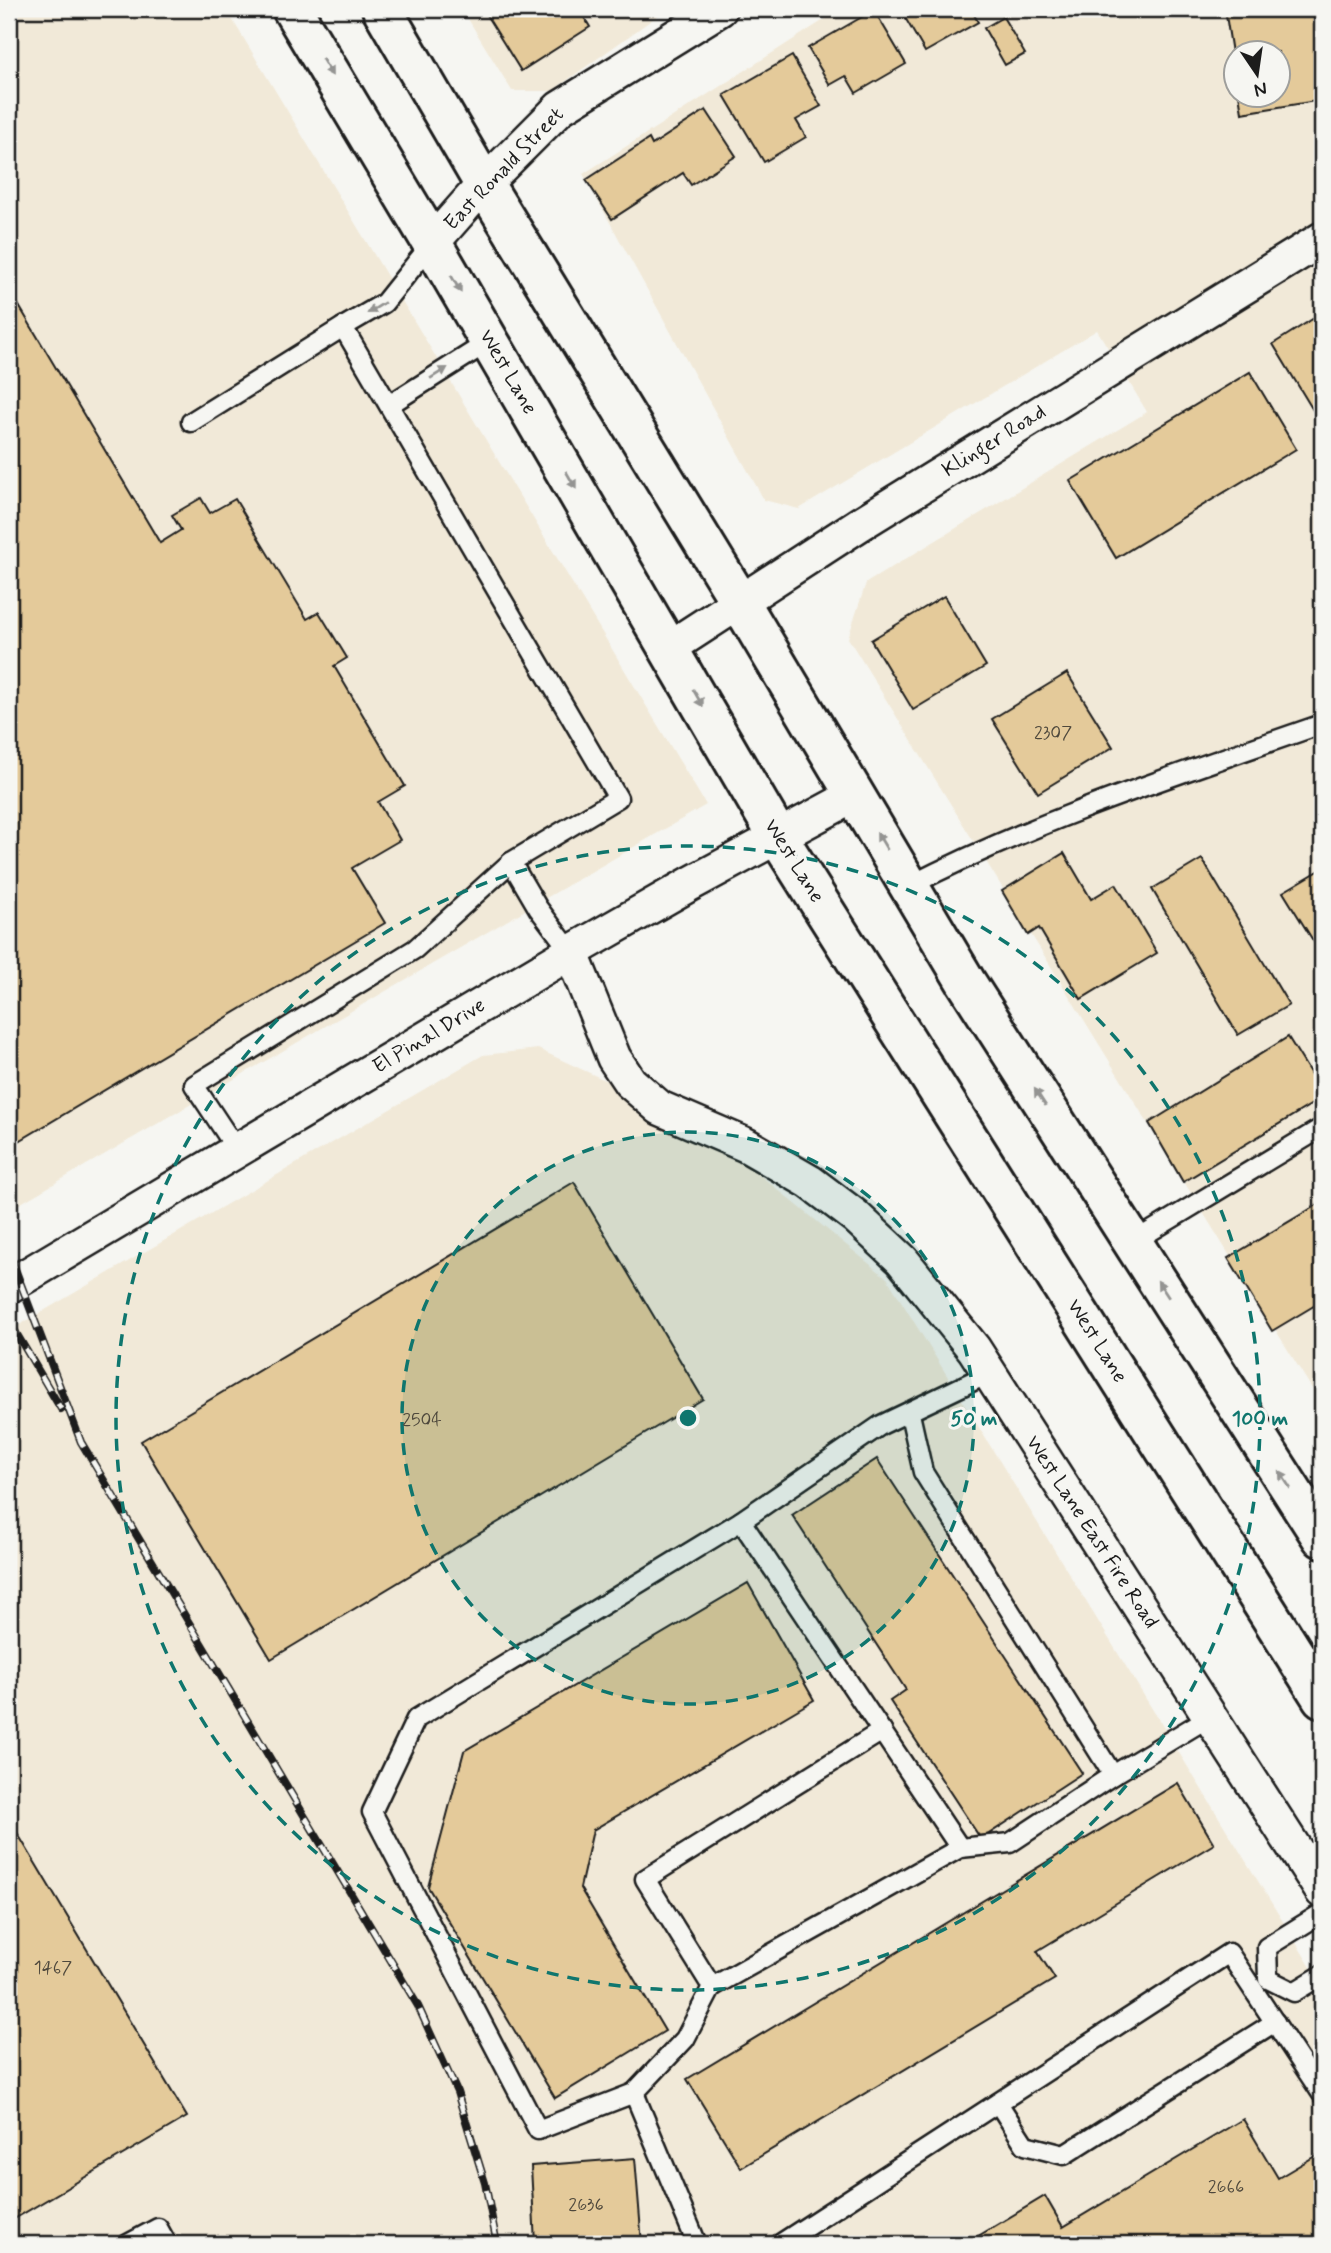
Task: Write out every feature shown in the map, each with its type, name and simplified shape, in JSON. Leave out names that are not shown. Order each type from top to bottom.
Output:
[{"type":"main road","name":"West Lane","points":[[292,9],[490,341],[778,837],[1322,1698]]},
{"type":"main road","points":[[382,9],[484,184],[740,602],[966,982],[1322,1538]]},
{"type":"street","name":"East Ronald Street","points":[[432,243],[484,184],[560,108],[720,9]]},
{"type":"street","name":"Klinger Road","points":[[669,648],[872,516],[1322,239]]},
{"type":"street","name":"El Pinal Drive","points":[[9,1286],[571,952],[855,795]]},
{"type":"street","name":"West Lane East Fire Road","points":[[571,952],[614,1058],[630,1082],[660,1108],[746,1145],[810,1182],[855,1216],[902,1260],[990,1373],[1322,1891]]},
{"type":"lane","points":[[191,422],[384,303],[432,243]]},
{"type":"lane","points":[[237,1150],[194,1085],[415,949],[511,862],[618,799],[344,327]]},
{"type":"lane","points":[[389,405],[490,341]]},
{"type":"lane","points":[[909,886],[971,854],[1079,809],[1322,724]]},
{"type":"lane","points":[[511,862],[538,908],[571,952]]},
{"type":"lane","points":[[1133,1242],[1318,1130]]},
{"type":"lane","points":[[990,1373],[881,1426],[741,1521],[416,1719],[372,1812],[538,2130],[634,2093],[685,2039],[712,1987],[960,1848],[1010,1843],[1113,1775],[1211,1716]]},
{"type":"lane","points":[[910,1414],[923,1472],[1113,1775]]},
{"type":"lane","points":[[741,1521],[960,1848]]},
{"type":"lane","points":[[712,1987],[645,1879],[882,1731]]},
{"type":"lane","points":[[1261,1984],[1267,1947],[1322,1913]]},
{"type":"lane","points":[[780,2244],[1229,1953],[1261,1984],[1275,2022],[1322,2094]]},
{"type":"lane","points":[[1261,1984],[1294,1992],[1322,1975]]},
{"type":"lane","points":[[999,2103],[1025,2145],[1064,2155],[1275,2022]]},
{"type":"lane","points":[[634,2093],[697,2244]]},
{"type":"lane","points":[[128,2244],[158,2228],[167,2244]]},
{"type":"shaded area","points":[[9,9],[226,9],[706,805],[9,1210]]},
{"type":"shaded area","points":[[462,9],[667,9],[552,91],[512,91]]},
{"type":"shaded area","points":[[841,9],[1322,9],[1322,1405],[848,638],[866,583],[1147,412],[1097,330],[799,509],[764,500],[583,174]]},
{"type":"shaded area","points":[[538,1049],[693,1121],[887,1278],[1322,1985],[1322,2244],[9,2244],[9,1331],[483,1055]]},
{"type":"building","points":[[491,9],[579,9],[590,27],[521,71],[485,13]]},
{"type":"building","points":[[900,9],[971,9],[978,22],[925,52]]},
{"type":"building","points":[[1225,9],[1322,9],[1322,100],[1292,105],[1292,38],[1230,38]]},
{"type":"building","points":[[874,10],[906,64],[856,93],[846,76],[830,85],[808,48]]},
{"type":"building","points":[[1003,17],[1025,54],[1005,65],[984,28]]},
{"type":"building","points":[[792,56],[821,106],[796,120],[806,137],[764,162],[724,95]]},
{"type":"building","points":[[1241,108],[1273,108],[1242,113]]},
{"type":"building","points":[[706,110],[736,156],[691,185],[683,173],[612,219],[586,180],[649,139],[652,145]]},
{"type":"building","points":[[9,289],[160,543],[181,530],[172,515],[201,498],[210,513],[235,499],[307,619],[319,612],[347,658],[334,666],[405,786],[378,802],[400,840],[352,868],[385,923],[9,1147]]},
{"type":"building","points":[[1322,313],[1322,425],[1273,344]]},
{"type":"building","points":[[1250,372],[1296,449],[1116,558],[1070,481]]},
{"type":"building","points":[[944,596],[986,666],[913,710],[871,640]]},
{"type":"building","points":[[1067,673],[1113,747],[1038,793],[992,719]]},
{"type":"building","points":[[1064,853],[1091,899],[1116,884],[1157,953],[1081,999],[1039,928],[1028,935],[1002,891]]},
{"type":"building","points":[[1202,859],[1289,1005],[1238,1035],[1152,889]]},
{"type":"building","points":[[1322,869],[1322,955],[1283,892]]},
{"type":"building","points":[[1288,1037],[1322,1092],[1322,1098],[1183,1182],[1149,1123]]},
{"type":"building","points":[[574,1182],[703,1399],[271,1659],[141,1441]]},
{"type":"building","points":[[1322,1202],[1322,1301],[1272,1331],[1228,1258]]},
{"type":"building","points":[[877,1459],[1082,1773],[981,1839],[890,1701],[906,1690],[792,1515]]},
{"type":"building","points":[[748,1583],[814,1700],[593,1830],[580,1888],[665,2031],[555,2098],[428,1887],[464,1751]]},
{"type":"building","points":[[1178,1783],[1214,1844],[1037,1951],[1055,1979],[741,2168],[687,2079]]},
{"type":"building","points":[[9,1819],[187,2117],[9,2222]]},
{"type":"building","points":[[1243,2119],[1278,2178],[1322,2152],[1322,2236],[1308,2244],[965,2244],[1045,2196],[1063,2227]]},
{"type":"building","points":[[635,2158],[642,2244],[535,2244],[531,2166]]},
{"type":"railway","points":[[9,1253],[81,1442],[418,2006],[457,2092],[485,2183],[497,2244]]},
{"type":"railway","points":[[9,1321],[61,1409]]}]
